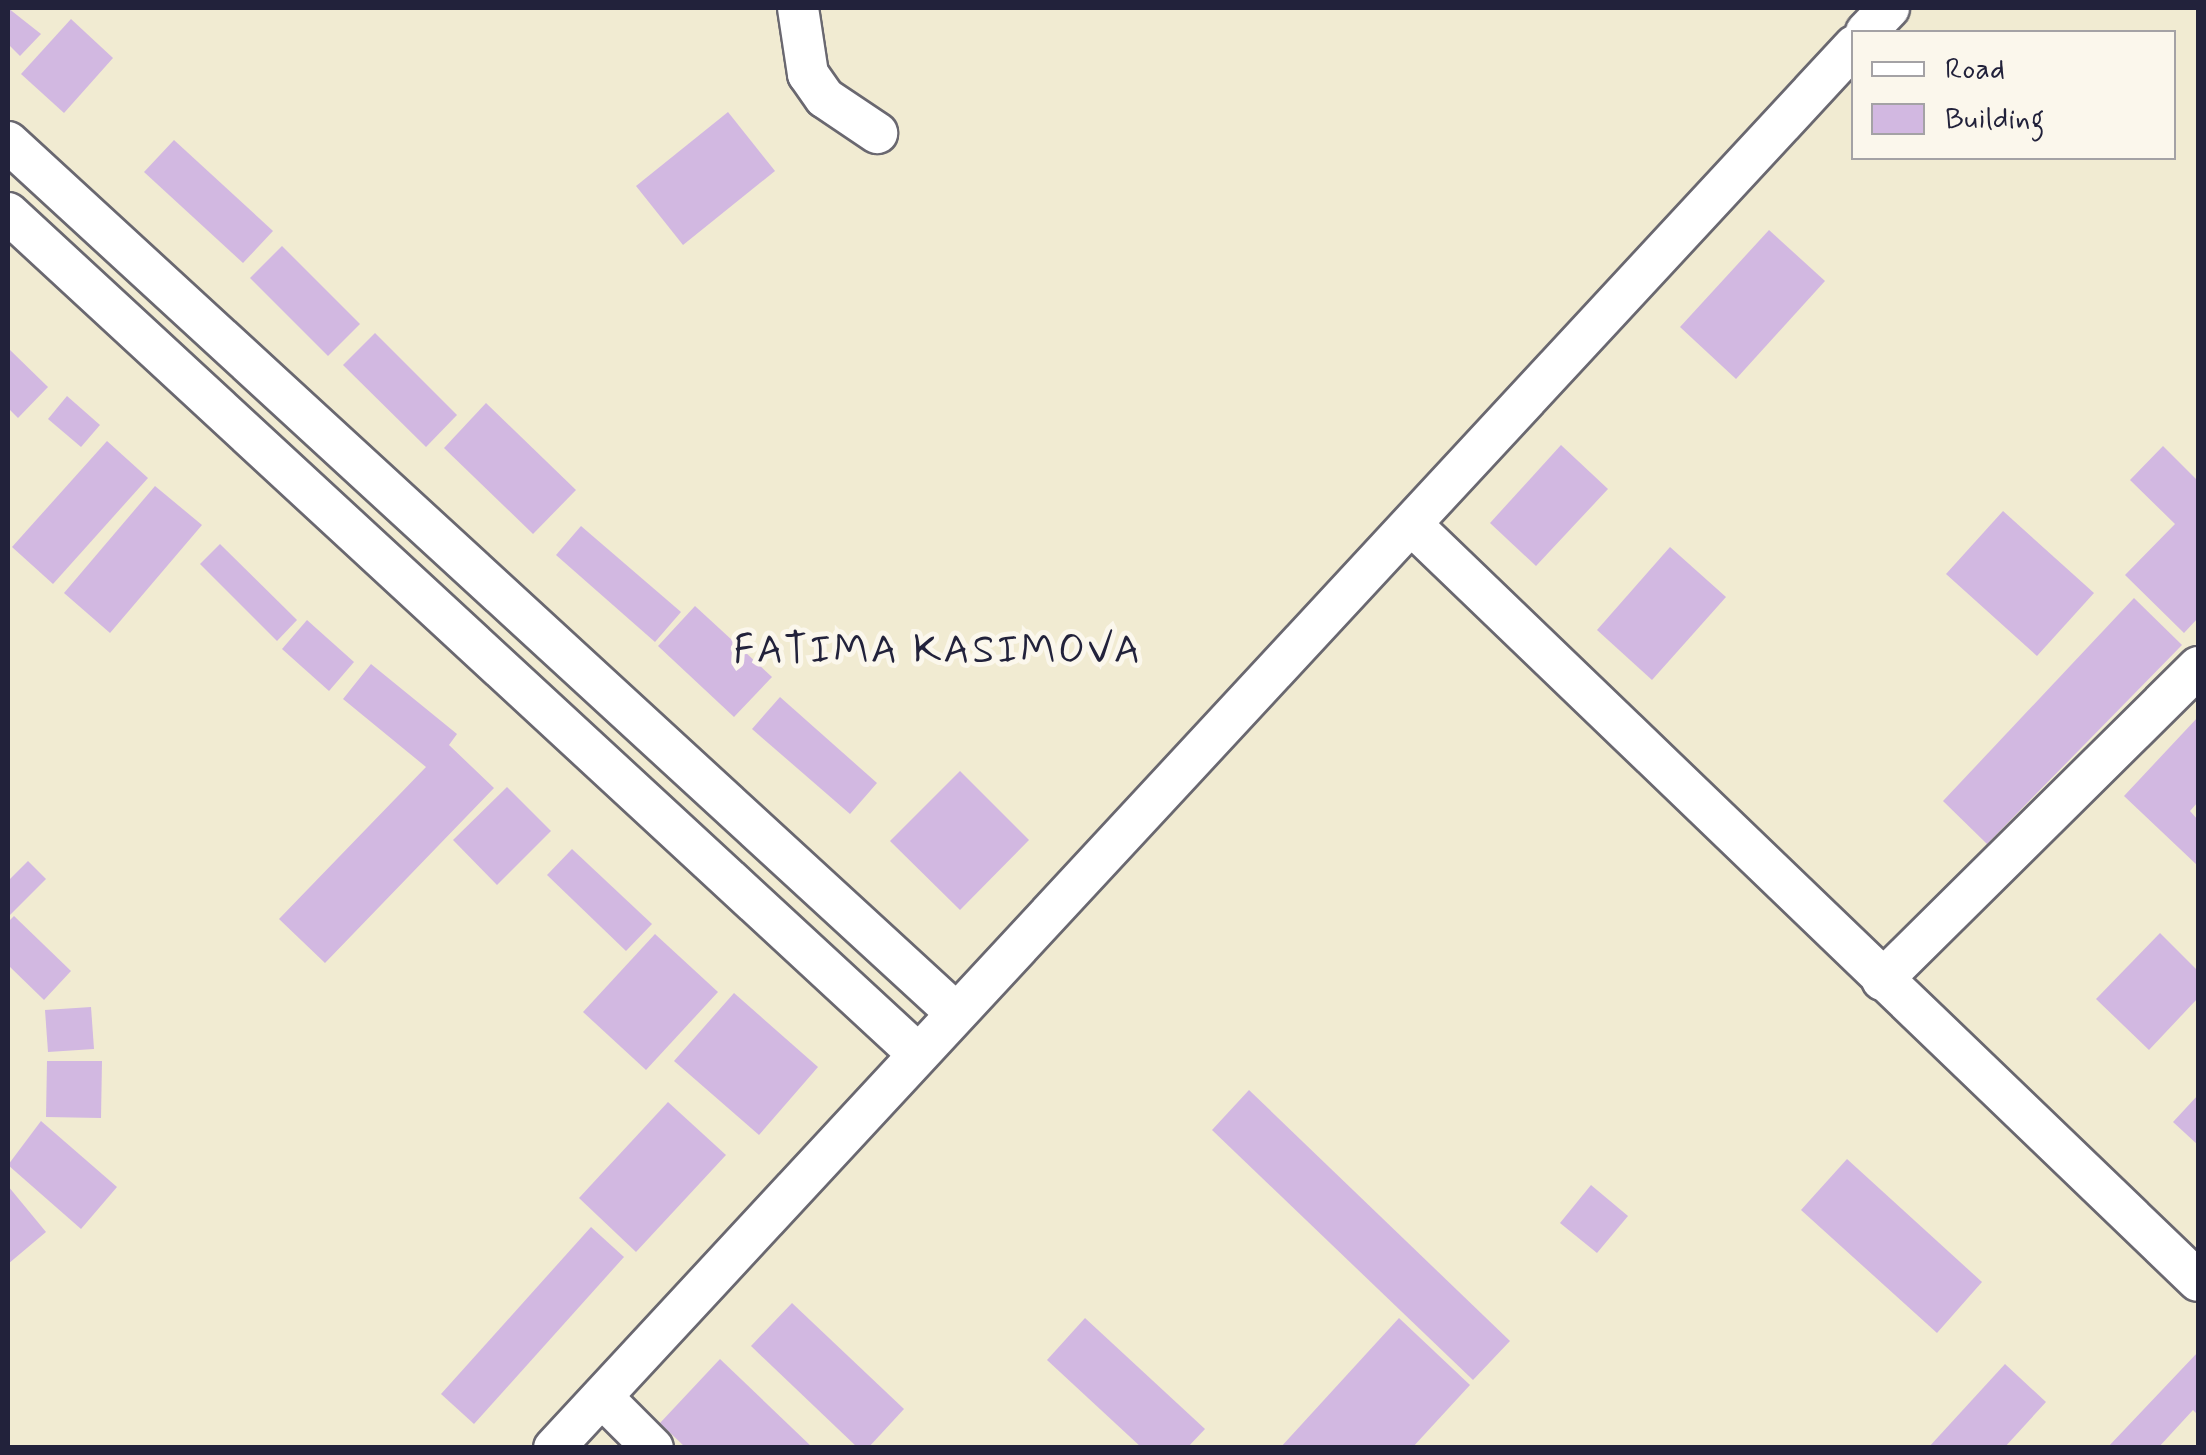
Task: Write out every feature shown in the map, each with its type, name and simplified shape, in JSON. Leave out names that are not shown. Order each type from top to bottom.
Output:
[{"type":"street","points":[[798,8],[808,74],[824,98],[877,133]]},
{"type":"street","points":[[1868,30],[1889,8]]},
{"type":"street","points":[[554,1448],[1851,49]]},
{"type":"street","points":[[8,142],[956,1012]]},
{"type":"street","points":[[8,213],[917,1053]]},
{"type":"street","points":[[1413,526],[2198,1281]]},
{"type":"street","points":[[1882,980],[2198,667]]},
{"type":"street","points":[[602,1397],[653,1448]]},
{"type":"building","points":[[8,8],[41,34],[20,56],[8,44]]},
{"type":"building","points":[[71,19],[113,58],[64,113],[21,74]]},
{"type":"building","points":[[728,112],[775,171],[683,245],[636,186]]},
{"type":"building","points":[[174,140],[273,231],[243,263],[144,172]]},
{"type":"building","points":[[1769,230],[1825,281],[1736,379],[1680,327]]},
{"type":"building","points":[[282,246],[360,324],[328,356],[250,278]]},
{"type":"building","points":[[375,333],[457,415],[426,447],[343,365]]},
{"type":"building","points":[[8,348],[48,387],[18,418],[8,408]]},
{"type":"building","points":[[67,396],[100,425],[81,447],[48,419]]},
{"type":"building","points":[[486,403],[576,490],[533,534],[444,448]]},
{"type":"building","points":[[107,441],[148,478],[53,584],[12,547]]},
{"type":"building","points":[[1561,445],[1608,489],[1536,566],[1490,523]]},
{"type":"building","points":[[2163,446],[2198,481],[2198,618],[2184,633],[2125,575],[2175,524],[2130,480]]},
{"type":"building","points":[[155,486],[202,525],[110,633],[64,593]]},
{"type":"building","points":[[2003,511],[2094,593],[2037,656],[1946,574]]},
{"type":"building","points":[[581,526],[681,612],[655,642],[556,555]]},
{"type":"building","points":[[220,544],[297,620],[277,641],[200,564]]},
{"type":"building","points":[[1670,547],[1726,597],[1652,680],[1597,630]]},
{"type":"building","points":[[2134,598],[2182,645],[1987,844],[1943,801]]},
{"type":"building","points":[[695,606],[772,677],[734,717],[658,646]]},
{"type":"building","points":[[307,620],[354,662],[329,691],[282,649]]},
{"type":"building","points":[[371,664],[457,734],[449,745],[494,788],[325,963],[279,919],[426,767],[343,699]]},
{"type":"building","points":[[780,697],[877,783],[850,814],[752,729]]},
{"type":"building","points":[[2198,717],[2198,802],[2190,811],[2198,820],[2198,866],[2124,796]]},
{"type":"building","points":[[960,771],[1029,840],[960,910],[890,841]]},
{"type":"building","points":[[507,787],[551,831],[497,885],[453,840]]},
{"type":"building","points":[[572,849],[652,924],[626,951],[547,875]]},
{"type":"building","points":[[28,861],[46,879],[8,917],[8,881]]},
{"type":"building","points":[[14,916],[71,971],[44,1000],[8,965],[8,922]]},
{"type":"building","points":[[2160,933],[2198,971],[2198,998],[2149,1050],[2096,999]]},
{"type":"building","points":[[655,934],[718,992],[646,1070],[583,1012]]},
{"type":"building","points":[[734,993],[818,1067],[759,1135],[674,1061]]},
{"type":"building","points":[[91,1007],[94,1049],[48,1052],[45,1010]]},
{"type":"building","points":[[47,1061],[102,1061],[101,1118],[46,1117]]},
{"type":"building","points":[[1249,1090],[1510,1341],[1473,1380],[1212,1130]]},
{"type":"building","points":[[2198,1095],[2198,1145],[2173,1122]]},
{"type":"building","points":[[668,1102],[726,1155],[636,1252],[579,1198]]},
{"type":"building","points":[[41,1121],[117,1187],[81,1229],[8,1165]]},
{"type":"building","points":[[1847,1159],[1982,1282],[1937,1333],[1801,1210]]},
{"type":"building","points":[[1591,1185],[1628,1216],[1597,1253],[1560,1223]]},
{"type":"building","points":[[8,1186],[46,1232],[8,1264]]},
{"type":"building","points":[[591,1227],[624,1257],[474,1424],[441,1394]]},
{"type":"building","points":[[792,1303],[904,1409],[868,1448],[858,1448],[751,1346]]},
{"type":"building","points":[[1085,1318],[1205,1429],[1187,1448],[1142,1448],[1047,1360]]},
{"type":"building","points":[[1399,1318],[1470,1385],[1412,1448],[1280,1448]]},
{"type":"building","points":[[2198,1352],[2198,1415],[2193,1410],[2158,1448],[2107,1448]]},
{"type":"building","points":[[720,1359],[813,1448],[686,1448],[660,1423]]},
{"type":"building","points":[[2005,1364],[2046,1402],[2004,1448],[1928,1448]]},
{"type":"district","name":"FATIMA KASIMOVA","points":[[938,651]]}]
